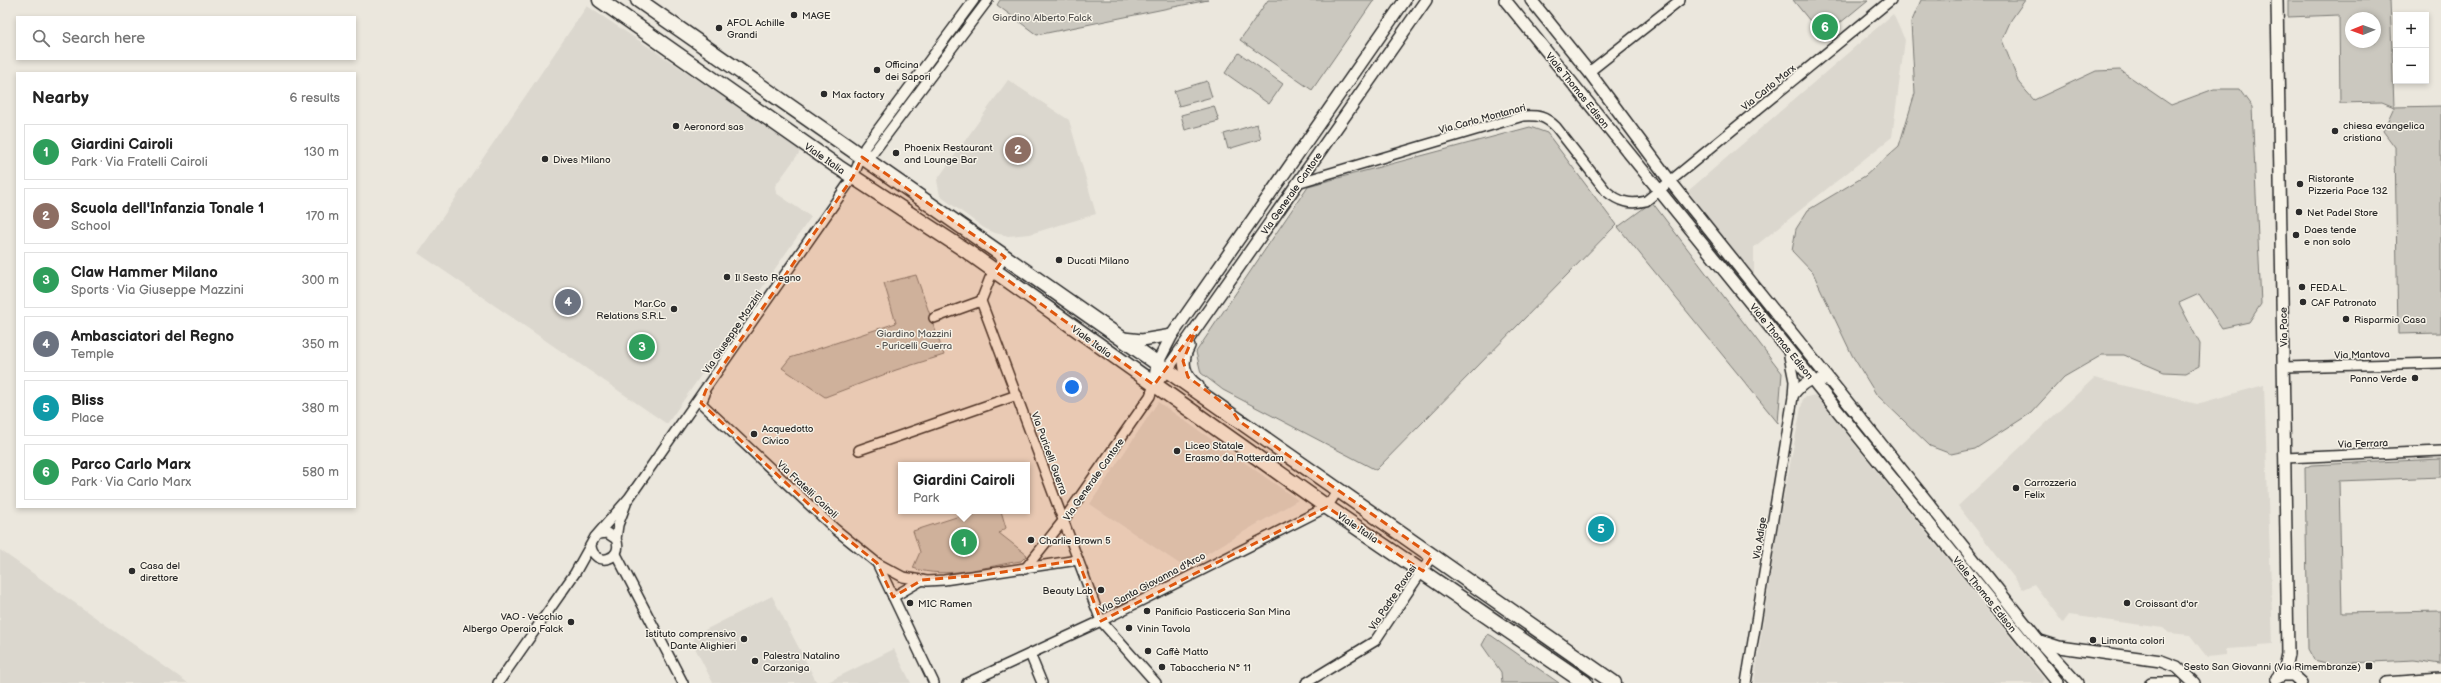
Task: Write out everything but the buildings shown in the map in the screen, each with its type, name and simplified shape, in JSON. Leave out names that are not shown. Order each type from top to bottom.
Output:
[{"type":"main road","name":"Viale Italia","points":[[600,0],[853,177],[995,271],[1327,506],[1585,683]]},
{"type":"main road","name":"Viale Italia","points":[[638,0],[1614,683]]},
{"type":"street","name":"Via Giuseppe Mazzini","points":[[498,683],[575,574],[599,534],[629,498],[706,390],[853,177],[865,147],[974,0]]},
{"type":"street","points":[[862,157],[873,153],[988,0]]},
{"type":"street","name":"Via Generale Cantore","points":[[1025,569],[1064,521],[1150,396],[1162,367],[1172,335],[1405,0]]},
{"type":"street","name":"Via Generale Cantore","points":[[1162,367],[1197,327],[1426,0]]},
{"type":"street","name":"Viale Thomas Edison","points":[[1505,0],[2058,683]]},
{"type":"street","name":"Viale Thomas Edison","points":[[1531,0],[1589,72],[1670,181],[1830,382],[2039,641],[2077,683]]},
{"type":"street","points":[[1589,72],[1680,0]]},
{"type":"street","name":"Via Carlo Marx","points":[[1660,190],[1891,0]]},
{"type":"street","name":"Via Pace","points":[[2274,681],[2285,668],[2288,654],[2286,458],[2277,0]]},
{"type":"street","name":"Via Carlo Montanari","points":[[1297,183],[1523,116],[1537,116],[1547,118],[1556,127],[1606,191],[1615,198],[1636,204],[1646,201],[1660,190]]},
{"type":"street","points":[[934,318],[981,301],[995,271],[1005,257]]},
{"type":"street","name":"Via Puricelli Guerra","points":[[981,301],[1101,621],[1156,683]]},
{"type":"street","name":"Viale Italia","points":[[1197,327],[1183,361],[1188,377],[1231,408],[1239,421]]},
{"type":"street","points":[[1118,337],[1142,340],[1172,335]]},
{"type":"street","name":"Via Adige","points":[[1746,683],[1793,397],[1793,374],[1786,348]]},
{"type":"street","name":"Via Mantova","points":[[2284,367],[2441,363]]},
{"type":"street","points":[[1793,397],[1800,387],[1812,379],[1830,382]]},
{"type":"street","name":"Via Fratelli Cairoli","points":[[706,390],[701,403],[835,529],[876,564],[902,577],[922,580],[944,580],[1078,560]]},
{"type":"street","points":[[859,450],[1016,395]]},
{"type":"street","name":"Via Ferrara","points":[[2286,458],[2441,451]]},
{"type":"street","name":"Via Santa Giovanna d'Arco","points":[[968,683],[1101,621],[1327,506],[1338,490]]},
{"type":"street","name":"Via Giuseppe Mazzini","points":[[616,554],[618,547],[616,539],[618,525],[629,498]]},
{"type":"street","points":[[599,534],[607,533],[616,539]]},
{"type":"street","points":[[592,546],[596,557],[604,560],[616,554],[683,683]]},
{"type":"street","name":"Via Padre Ravasi","points":[[1306,683],[1375,641],[1432,556]]},
{"type":"street","name":"Via Giuseppe Mazzini","points":[[575,574],[596,557]]},
{"type":"street","points":[[876,564],[934,683]]},
{"type":"street","points":[[893,597],[922,580]]},
{"type":"street","points":[[2039,641],[2050,646],[2161,661],[2177,667],[2194,683]]},
{"type":"street","points":[[1030,654],[1042,683]]},
{"type":"street","name":"Via Pace","points":[[2288,654],[2302,681]]},
{"type":"street","points":[[2151,683],[2174,683],[2177,667]]},
{"type":"street","points":[[2274,681],[2288,674],[2302,681]]},
{"type":"street","points":[[2386,683],[2441,679]]},
{"type":"highlighted area","points":[[862,157],[1005,257],[995,271],[1154,385],[1197,327],[1183,361],[1188,377],[1231,409],[1239,421],[1432,556],[1423,571],[1327,507],[1101,621],[1078,560],[984,575],[922,580],[893,597],[877,563],[835,529],[701,403],[706,390],[853,177]]},
{"type":"shaded area","points":[[587,6],[802,149],[775,186],[776,193],[811,217],[667,424],[418,253]]},
{"type":"shaded area","points":[[1893,14],[1905,40],[1892,137],[1754,247],[1754,275],[1749,272],[1688,191]]},
{"type":"shaded area","points":[[1008,80],[1069,120],[1096,214],[1030,234],[1008,236],[995,233],[984,228],[940,196],[937,180]]},
{"type":"shaded area","points":[[2094,378],[2197,404],[2264,385],[2273,644],[2259,645],[2259,647],[2226,649],[2226,655],[2207,657],[2190,635],[2169,633],[2163,628],[2069,615],[2063,623],[2034,584],[2023,589],[1958,506]]},
{"type":"shaded area","points":[[1815,395],[2044,679],[2043,683],[1754,683],[1776,536],[1803,398]]},
{"type":"shaded area","name":"Liceo Statale Erasmo da Rotterdam","points":[[1158,402],[1298,500],[1184,567],[1090,504]]},
{"type":"shaded area","points":[[0,550],[188,683],[0,683]]},
{"type":"shaded area","name":"Istituto comprensivo Dante Alighieri","points":[[772,596],[817,683],[713,683],[693,644],[695,635]]},
{"type":"shaded area","points":[[894,649],[911,683],[826,683]]},
{"type":"green space","name":"Giardino Alberto Falck","points":[[1000,0],[1208,0],[1037,35],[997,5]]},
{"type":"green space","points":[[1268,0],[1374,0],[1312,90],[1240,40]]},
{"type":"green space","points":[[1793,0],[1868,0],[1823,37]]},
{"type":"green space","points":[[1921,0],[2025,0],[2011,20],[2002,40],[2019,83],[2034,100],[2096,71],[2120,70],[2171,105],[2214,89],[2239,89],[2252,107],[2261,304],[2249,322],[2222,328],[2199,294],[2179,303],[2200,344],[2199,366],[2186,373],[2164,372],[2124,355],[2102,355],[2064,377],[2031,413],[1975,449],[1951,454],[1930,446],[1876,394],[1852,355],[1813,273],[1792,251],[1796,229],[1808,210],[1865,176],[1899,146],[1915,93],[1911,23]]},
{"type":"green space","points":[[2288,0],[2390,0],[2394,107],[2382,102],[2340,103],[2339,15],[2288,17]]},
{"type":"green space","points":[[1239,53],[1283,84],[1269,104],[1225,73]]},
{"type":"green space","points":[[1207,81],[1212,97],[1179,106],[1174,91]]},
{"type":"green space","points":[[1214,106],[1219,121],[1185,130],[1181,115]]},
{"type":"green space","points":[[2441,106],[2441,333],[2398,334],[2395,147],[2383,131],[2394,107]]},
{"type":"green space","points":[[1257,124],[1261,139],[1228,149],[1224,134]]},
{"type":"green space","points":[[1530,127],[1547,133],[1616,225],[1376,470],[1223,390],[1201,373],[1196,352],[1308,186]]},
{"type":"green space","points":[[1652,202],[1782,373],[1778,423],[1618,227]]},
{"type":"green space","name":"Giardino Mazzini - Puricelli Guerra","points":[[916,275],[944,355],[896,370],[825,397],[782,368],[790,358],[896,323],[884,283]]},
{"type":"green space","points":[[2441,459],[2441,477],[2339,481],[2342,613],[2441,611],[2441,664],[2414,660],[2330,664],[2314,660],[2308,649],[2305,468],[2311,465]]},
{"type":"green space","points":[[966,514],[1002,514],[1006,528],[999,533],[1027,555],[1021,561],[967,571],[939,573],[926,571],[913,568],[920,552],[913,531]]},
{"type":"green space","points":[[1488,634],[1559,683],[1502,683],[1501,672],[1482,645]]},
{"type":"place","name":"MAGE","points":[[794,15]]},
{"type":"place","name":"Parco Carlo Marx","points":[[1825,27]]},
{"type":"place","name":"AFOL Achille Grandi","points":[[719,28]]},
{"type":"place","name":"Officina dei Sapori","points":[[877,70]]},
{"type":"place","name":"Max factory","points":[[824,94]]},
{"type":"place","name":"Aeronord sas","points":[[676,126]]},
{"type":"place","name":"chiesa evangelica cristiana","points":[[2335,131]]},
{"type":"place","name":"Scuola dell'Infanzia Tonale 1","points":[[1018,150]]},
{"type":"place","name":"Phoenix Restaurant and Lounge Bar","points":[[896,153]]},
{"type":"place","name":"Dives Milano","points":[[545,159]]},
{"type":"place","name":"Ristorante Pizzeria Pace 132","points":[[2300,184]]},
{"type":"place","name":"Net Padel Store","points":[[2299,212]]},
{"type":"place","name":"Daes tende e non solo","points":[[2296,235]]},
{"type":"place","name":"Ducati Milano","points":[[1059,260]]},
{"type":"place","name":"Il Sesto Regno","points":[[727,277]]},
{"type":"place","name":"FED.A.L.","points":[[2302,287]]},
{"type":"place","name":"Ambasciatori del Regno","points":[[568,302]]},
{"type":"place","name":"CAF Patronato","points":[[2303,302]]},
{"type":"place","name":"Mar.Co Relations S.R.L.","points":[[674,309]]},
{"type":"place","name":"Risparmio Casa","points":[[2346,319]]},
{"type":"place","name":"Claw Hammer Milano","points":[[642,347]]},
{"type":"place","name":"Panno Verde","points":[[2415,378]]},
{"type":"place","name":"Acquedotto Civico","points":[[754,434]]},
{"type":"place","name":"Liceo Statale Erasmo da Rotterdam","points":[[1177,451]]},
{"type":"place","name":"Carrozzeria Felix","points":[[2016,488]]},
{"type":"place","name":"Bliss","points":[[1601,529]]},
{"type":"place","name":"Charlie Brown 5","points":[[1031,540]]},
{"type":"place","name":"Giardini Cairoli","points":[[964,542]]},
{"type":"place","name":"Casa del direttore","points":[[132,571]]},
{"type":"place","name":"Beauty Lab","points":[[1101,590]]},
{"type":"place","name":"MIC Ramen","points":[[910,603]]},
{"type":"place","name":"Croissant d'or","points":[[2127,603]]},
{"type":"place","name":"Panificio Pasticceria San Mina","points":[[1147,611]]},
{"type":"place","name":"VAO - Vecchio Albergo Operaio Falck","points":[[571,622]]},
{"type":"place","name":"Vinin Tavola","points":[[1129,628]]},
{"type":"place","name":"Istituto comprensivo Dante Alighieri","points":[[744,639]]},
{"type":"place","name":"Limonta colori","points":[[2093,640]]},
{"type":"place","name":"Caffè Matto","points":[[1148,651]]},
{"type":"place","name":"Palestra Natalino Carzaniga","points":[[755,661]]},
{"type":"place","name":"Sesto San Giovanni (Via Rimembranze)","points":[[2369,666]]},
{"type":"place","name":"Tabaccheria N° 11","points":[[1162,667]]}]
